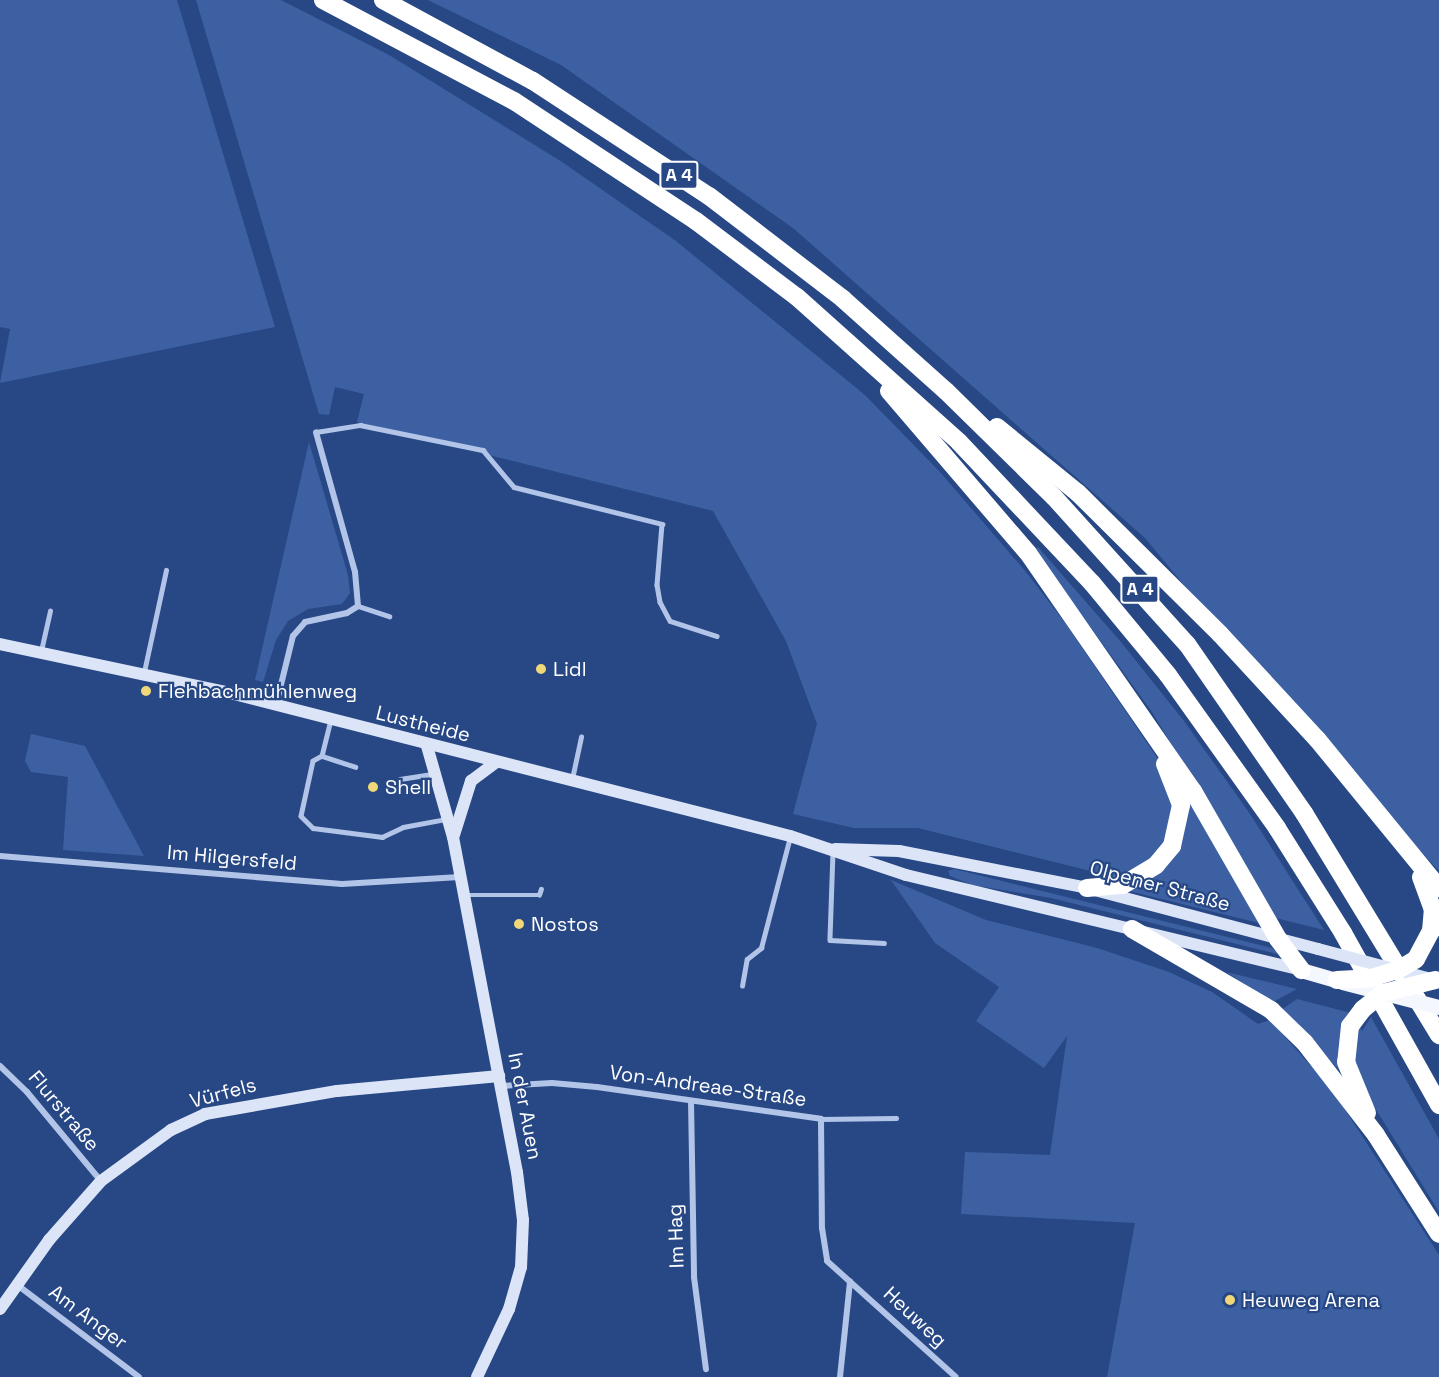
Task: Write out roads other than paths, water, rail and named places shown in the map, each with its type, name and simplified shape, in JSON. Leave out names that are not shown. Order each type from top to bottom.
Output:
[{"type":"highway","name":"A 4","points":[[323,0],[450,66],[588,146],[744,255],[842,334],[1024,508],[1168,675],[1277,828],[1343,933],[1439,1105]]},
{"type":"highway","name":"A 4","points":[[383,0],[533,81],[710,196],[843,299],[946,391],[1054,496],[1187,644],[1304,813],[1439,1035]]},
{"type":"highway","points":[[842,334],[1009,528],[1193,791],[1278,939],[1301,970]]},
{"type":"highway","points":[[946,391],[1024,448],[1078,493],[1220,634],[1317,739],[1407,853],[1439,888]]},
{"type":"highway","points":[[1087,888],[1123,885],[1156,865],[1172,846],[1179,825],[1181,805],[1144,719]]},
{"type":"highway","points":[[1337,980],[1371,978],[1398,970],[1416,959],[1431,931],[1433,910],[1428,890],[1407,853]]},
{"type":"highway","points":[[1132,929],[1271,1010],[1305,1043],[1376,1135],[1439,1234]]},
{"type":"highway","points":[[1376,1135],[1346,1062],[1350,1026],[1363,1009],[1383,993],[1437,981]]},
{"type":"main road","name":"Lustheide","points":[[0,644],[144,672],[276,705],[427,746],[790,836],[834,849],[882,868],[1132,929]]},
{"type":"main road","name":"In der Auen","points":[[427,746],[453,837],[500,1081],[523,1220],[521,1266],[509,1309],[477,1377]]},
{"type":"main road","name":"In der Auen","points":[[453,837],[471,781],[496,762]]},
{"type":"main road","name":"Lustheide","points":[[834,849],[867,847]]},
{"type":"main road","name":"Olpener Straße","points":[[867,847],[1087,888],[1437,981]]},
{"type":"main road","points":[[1132,929],[1301,970],[1439,1007]]},
{"type":"main road","name":"Vürfels","points":[[0,1309],[16,1284],[101,1181],[171,1130],[205,1114],[325,1092],[500,1081]]},
{"type":"street","points":[[276,705],[293,636],[305,621],[347,613],[358,606],[355,572],[316,432]]},
{"type":"street","name":"Im Hilgersfeld","points":[[0,856],[342,884],[460,877]]},
{"type":"street","name":"Flurstraße","points":[[0,1066],[27,1092],[101,1181]]},
{"type":"street","name":"Von-Andreae-Straße","points":[[500,1081],[552,1083],[821,1119],[823,1249],[827,1261],[850,1282]]},
{"type":"street","name":"Im Hag","points":[[691,1101],[694,1277],[706,1369]]},
{"type":"street","points":[[840,1377],[850,1282]]},
{"type":"street","name":"Heuweg","points":[[850,1282],[956,1377]]},
{"type":"street","name":"Am Anger","points":[[16,1284],[140,1377]]},
{"type":"lane","points":[[316,432],[360,425],[483,450],[514,487],[662,524],[660,602],[670,621],[717,636]]},
{"type":"lane","points":[[144,672],[166,570]]},
{"type":"lane","points":[[358,606],[389,616]]},
{"type":"lane","points":[[41,651],[51,611]]},
{"type":"lane","points":[[331,720],[322,756],[313,761],[301,816],[313,828],[382,837],[402,827],[448,819]]},
{"type":"lane","points":[[571,781],[581,737]]},
{"type":"lane","points":[[322,756],[355,768]]},
{"type":"lane","points":[[399,779],[436,774]]},
{"type":"lane","points":[[742,986],[747,959],[760,948],[790,836]]},
{"type":"lane","points":[[834,849],[830,940],[884,943]]},
{"type":"lane","points":[[464,895],[539,895],[541,889]]},
{"type":"lane","points":[[821,1119],[896,1118]]},
{"type":"place","name":"Lidl","points":[[541,669]]},
{"type":"place","name":"Flehbachmühlenweg","points":[[146,691]]},
{"type":"place","name":"Shell","points":[[373,787]]},
{"type":"place","name":"Nostos","points":[[519,924]]},
{"type":"place","name":"Heuweg Arena","points":[[1230,1300]]}]
